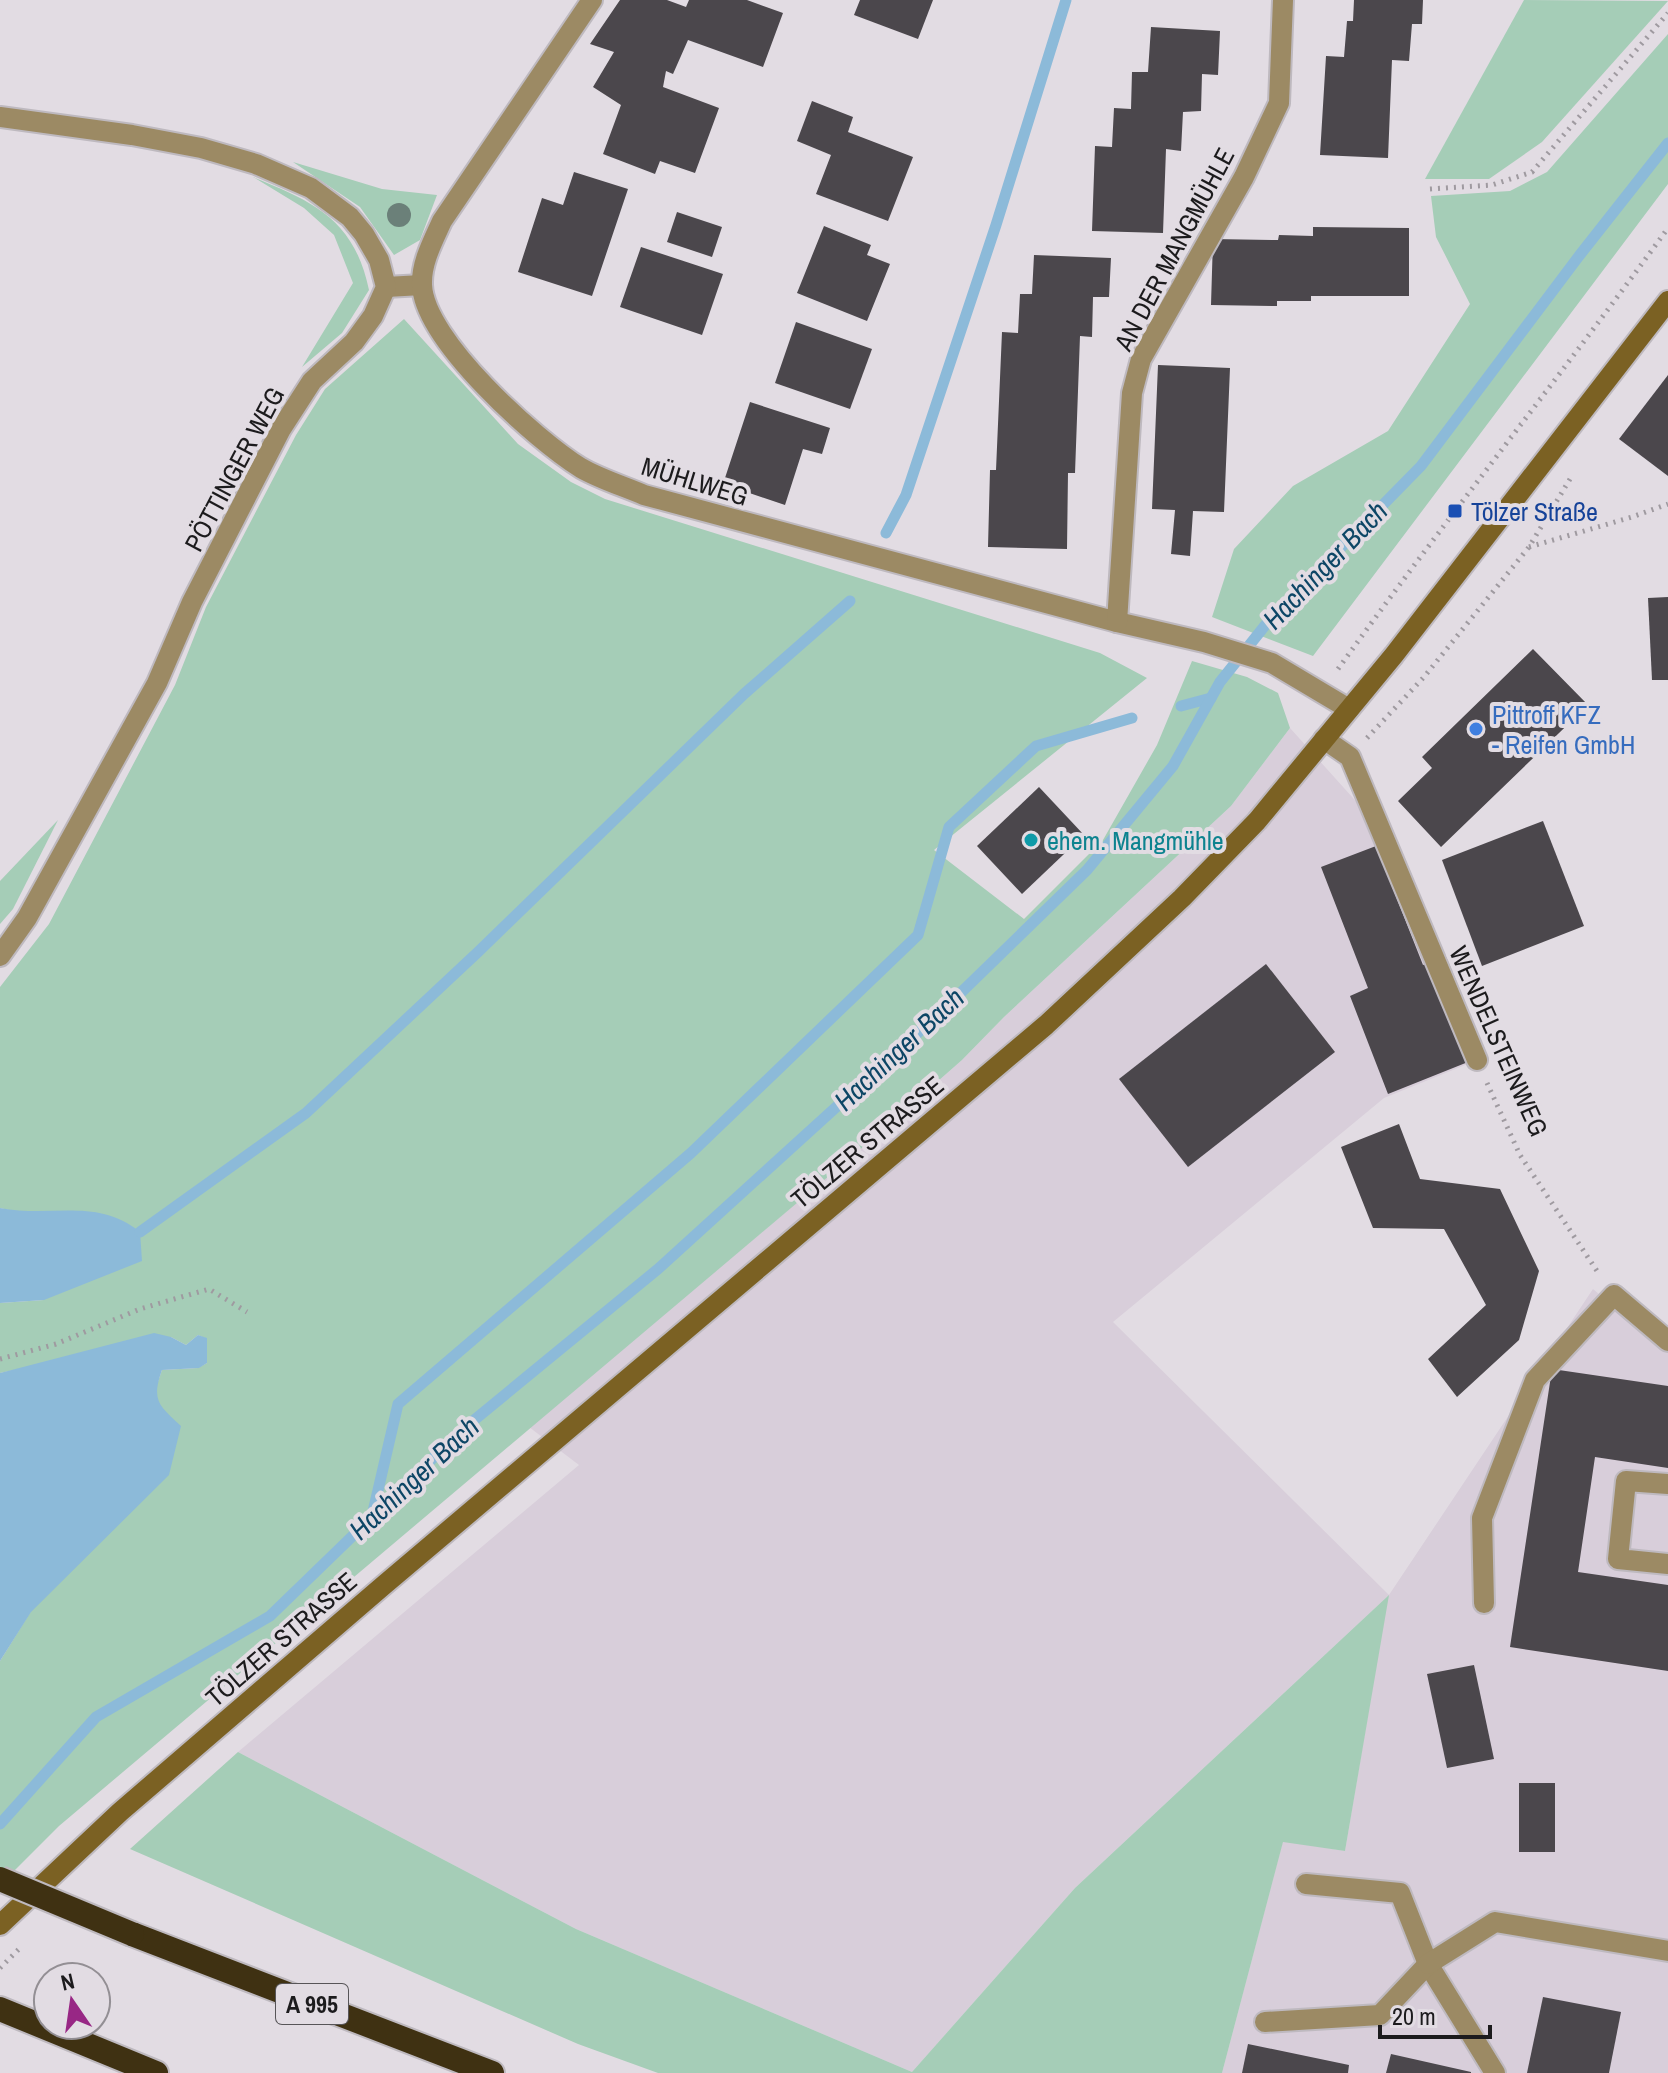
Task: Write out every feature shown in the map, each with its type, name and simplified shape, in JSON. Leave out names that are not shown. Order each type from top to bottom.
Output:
[{"type":"highway","name":"A 995","points":[[0,1879],[132,1934],[492,2073]]},
{"type":"highway","points":[[0,2009],[156,2073]]},
{"type":"main road","name":"TÖLZER STRASSE","points":[[0,1925],[120,1812],[1046,1025],[1182,898],[1257,821],[1439,599],[1668,301]]},
{"type":"street","points":[[0,117],[132,135],[201,148],[256,164],[311,188],[350,217],[379,260],[386,287],[422,285],[427,256],[442,221],[592,0]]},
{"type":"street","name":"AN DER MANGMÜHLE","points":[[1117,622],[1131,409],[1141,359],[1244,177],[1279,103],[1283,0]]},
{"type":"street","name":"MÜHLWEG","points":[[422,285],[433,320],[445,339],[479,378],[531,432],[583,469],[681,507],[1204,642],[1272,663],[1349,709]]},
{"type":"street","name":"PÖTTINGER WEG","points":[[0,956],[34,906],[142,710],[192,602],[281,429],[312,381],[354,342],[373,316],[386,287]]},
{"type":"street","name":"WENDELSTEINWEG","points":[[1324,739],[1350,757],[1477,1060]]},
{"type":"street","points":[[1484,1603],[1482,1518],[1535,1380],[1614,1295],[1668,1341]]},
{"type":"street","points":[[1668,1484],[1626,1481],[1618,1559],[1668,1564]]},
{"type":"street","points":[[1306,1884],[1400,1893],[1428,1964],[1495,2073]]},
{"type":"street","points":[[1265,2022],[1380,2015],[1428,1964],[1495,1922],[1668,1951]]},
{"type":"path","points":[[1430,189],[1492,185],[1532,172],[1668,13]]},
{"type":"path","points":[[1322,693],[1407,574],[1577,353],[1668,228]]},
{"type":"path","points":[[1424,677],[1529,547],[1668,504]]},
{"type":"path","name":"WENDELSTEINWEG","points":[[1477,1060],[1520,1155],[1614,1295]]},
{"type":"path","points":[[0,1359],[56,1344],[140,1309],[209,1289],[247,1312]]},
{"type":"shaded area","points":[[1290,728],[1362,808],[1470,1063],[1384,1098],[1113,1322],[1389,1595],[1593,1289],[1652,1339],[1668,1348],[1668,2073],[1222,2073],[1283,1841],[1345,1851],[1388,1596],[1075,1888],[912,2072],[576,1929],[238,1752],[579,1465],[529,1427],[855,1154],[962,1060],[1004,1017],[1231,806]]},
{"type":"green space","points":[[1524,0],[1668,1],[1542,142],[1489,179],[1425,179]]},
{"type":"green space","points":[[1668,34],[1668,184],[1313,656],[1212,617],[1234,549],[1293,486],[1388,431],[1470,304],[1436,237],[1431,196],[1510,191],[1547,172]]},
{"type":"green space","points":[[293,162],[382,189],[437,195],[420,240],[394,255],[360,207]]},
{"type":"green space","points":[[253,177],[295,195],[328,216],[353,246],[369,290],[342,333],[302,367],[353,283],[334,235],[304,208]]},
{"type":"green space","points":[[404,319],[518,444],[571,482],[605,499],[1100,653],[1147,678],[934,850],[1024,919],[1103,840],[1157,745],[1192,661],[1247,677],[1278,693],[1290,728],[1231,806],[1004,1017],[962,1060],[855,1154],[59,1826],[0,1885],[0,1661],[159,1405],[155,1390],[162,1370],[198,1368],[207,1363],[207,1339],[198,1335],[186,1345],[171,1337],[0,1373],[0,1303],[44,1300],[22,1213],[0,1208],[0,987],[49,924],[175,685],[206,607],[296,435],[325,389]]},
{"type":"green space","points":[[58,820],[13,909],[0,924],[0,881]]},
{"type":"green space","points":[[1389,1595],[1345,1851],[1283,1842],[1222,2073],[658,2073],[578,2044],[130,1849],[238,1752],[576,1929],[912,2072],[1075,1888]]},
{"type":"water","points":[[0,1208],[90,1212],[124,1221],[140,1232],[142,1261],[44,1300],[0,1303]]},
{"type":"water","points":[[154,1333],[186,1345],[198,1335],[207,1338],[207,1363],[199,1368],[162,1370],[159,1380],[159,1402],[181,1426],[169,1475],[31,1612],[0,1661],[0,1373]]},
{"type":"building","points":[[620,0],[667,0],[686,7],[689,0],[747,0],[783,13],[763,67],[688,40],[673,74],[666,71],[663,87],[719,108],[695,173],[660,161],[655,174],[603,154],[621,105],[593,87],[614,52],[590,44]]},
{"type":"building","points":[[860,0],[933,0],[918,39],[854,15]]},
{"type":"building","points":[[1354,0],[1423,0],[1422,24],[1412,24],[1409,61],[1392,60],[1388,158],[1320,155],[1326,56],[1344,57],[1347,21],[1353,21]]},
{"type":"building","points":[[1151,27],[1220,31],[1218,75],[1202,74],[1201,111],[1183,112],[1181,151],[1166,149],[1163,233],[1092,231],[1095,146],[1112,147],[1114,108],[1131,109],[1132,72],[1148,72]]},
{"type":"building","points":[[812,101],[853,117],[848,132],[913,157],[888,221],[816,194],[831,155],[797,141]]},
{"type":"building","points":[[574,172],[628,189],[592,296],[518,272],[542,198],[563,205]]},
{"type":"building","points":[[677,212],[722,227],[712,257],[667,242]]},
{"type":"building","points":[[824,226],[871,245],[867,255],[890,264],[867,321],[797,293]]},
{"type":"building","points":[[1313,227],[1409,228],[1409,296],[1311,296],[1311,301],[1277,301],[1277,306],[1211,305],[1213,239],[1278,240],[1279,235],[1313,236]]},
{"type":"building","points":[[641,247],[723,274],[702,335],[620,307]]},
{"type":"building","points":[[1034,255],[1111,258],[1109,297],[1093,297],[1092,337],[1080,336],[1075,473],[1068,473],[1067,549],[988,547],[990,470],[996,470],[1002,332],[1018,333],[1020,294],[1032,294]]},
{"type":"building","points":[[796,322],[872,349],[850,409],[775,383]]},
{"type":"building","points":[[1158,365],[1230,368],[1224,512],[1193,511],[1190,556],[1171,554],[1175,510],[1152,509]]},
{"type":"building","points":[[1668,375],[1668,476],[1619,439]]},
{"type":"building","points":[[750,402],[830,428],[822,454],[803,449],[785,505],[723,484]]},
{"type":"building","points":[[1668,597],[1668,680],[1652,680],[1648,598]]},
{"type":"building","points":[[1533,649],[1588,705],[1441,847],[1398,801],[1432,768],[1422,757]]},
{"type":"building","name":"ehem. Mangmühle","points":[[1039,787],[1084,835],[1022,894],[977,846]]},
{"type":"building","points":[[1543,821],[1584,926],[1482,966],[1442,860]]},
{"type":"building","points":[[1376,846],[1423,965],[1429,963],[1468,1062],[1388,1094],[1350,996],[1368,988],[1321,867]]},
{"type":"building","points":[[1266,964],[1335,1052],[1188,1167],[1119,1079]]},
{"type":"building","points":[[1399,1124],[1420,1179],[1500,1189],[1539,1271],[1519,1340],[1457,1397],[1428,1359],[1486,1305],[1444,1229],[1373,1228],[1341,1147]]},
{"type":"building","points":[[1552,1369],[1668,1386],[1668,1468],[1595,1457],[1578,1572],[1668,1585],[1668,1671],[1510,1647]]},
{"type":"building","points":[[1474,1665],[1494,1759],[1447,1768],[1427,1674]]},
{"type":"building","points":[[1519,1783],[1555,1783],[1555,1852],[1519,1852]]},
{"type":"building","points":[[1543,1997],[1621,2012],[1609,2073],[1527,2073]]},
{"type":"building","points":[[1248,2044],[1349,2065],[1348,2073],[1242,2073]]},
{"type":"building","points":[[1391,2054],[1471,2072],[1471,2073],[1386,2073]]},
{"type":"waterway","points":[[886,533],[906,495],[996,225],[1066,0]]},
{"type":"waterway","name":"Hachinger Bach","points":[[0,1824],[96,1717],[270,1616],[462,1430],[658,1269],[943,1010],[1087,870],[1173,766],[1220,682],[1267,623],[1421,466],[1668,143]]},
{"type":"waterway","points":[[140,1232],[306,1113],[478,952],[744,694],[850,601]]},
{"type":"waterway","points":[[1181,706],[1211,698]]},
{"type":"waterway","points":[[372,1516],[398,1404],[691,1153],[918,935],[949,827],[1036,746],[1132,718]]},
{"type":"place","name":"Tölzer Straße","points":[[1455,511]]},
{"type":"place","name":"Pittroff KFZ - Reifen GmbH","points":[[1476,729]]},
{"type":"place","name":"ehem. Mangmühle","points":[[1031,840]]}]
